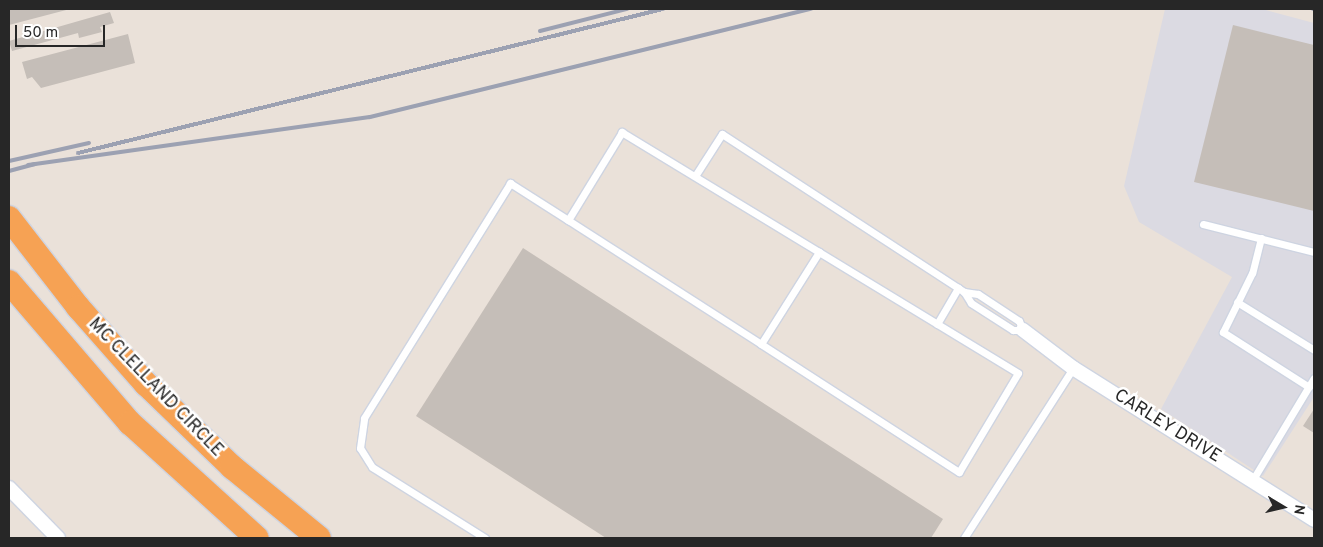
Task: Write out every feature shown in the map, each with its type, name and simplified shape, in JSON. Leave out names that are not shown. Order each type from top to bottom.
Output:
[{"type":"highway","name":"MC CLELLAND CIRCLE","points":[[10,220],[78,307],[146,384],[232,466],[319,538]]},
{"type":"highway","points":[[9,282],[130,423],[257,538]]},
{"type":"street","name":"CARLEY DRIVE","points":[[1023,330],[1073,368],[1314,520]]},
{"type":"street","points":[[10,488],[28,511],[58,538]]},
{"type":"lane","points":[[485,538],[372,467],[360,448],[364,418],[510,183],[959,472],[1018,374],[622,132],[568,220]]},
{"type":"lane","points":[[695,176],[722,134],[961,290],[971,303],[1013,330],[1023,330],[1020,321],[978,294],[961,290]]},
{"type":"lane","points":[[1203,224],[1314,252]]},
{"type":"lane","points":[[1261,238],[1252,273],[1223,326],[1227,337],[1309,387]]},
{"type":"lane","points":[[761,344],[819,252]]},
{"type":"lane","points":[[937,324],[961,290]]},
{"type":"lane","points":[[1237,302],[1314,350]]},
{"type":"lane","points":[[964,538],[1073,368]]},
{"type":"lane","points":[[1252,481],[1314,378]]},
{"type":"shaded area","points":[[1165,9],[1262,9],[1314,23],[1314,397],[1263,476],[1161,409],[1232,277],[1139,222],[1124,186]]},
{"type":"building","points":[[9,9],[70,9],[9,25]]},
{"type":"building","points":[[110,12],[114,23],[100,27],[102,32],[79,38],[78,33],[12,51],[9,41]]},
{"type":"building","points":[[1233,25],[1314,45],[1314,211],[1194,182]]},
{"type":"building","points":[[128,34],[135,63],[41,88],[32,77],[27,79],[22,62]]},
{"type":"building","points":[[523,248],[943,519],[931,538],[606,538],[416,416]]},
{"type":"building","points":[[1314,409],[1314,433],[1303,426]]},
{"type":"railway","points":[[540,31],[627,9]]},
{"type":"railway","points":[[78,153],[663,9]]},
{"type":"railway","points":[[28,165],[370,117],[811,9]]},
{"type":"railway","points":[[9,161],[89,143]]},
{"type":"railway","points":[[9,171],[35,164]]}]
